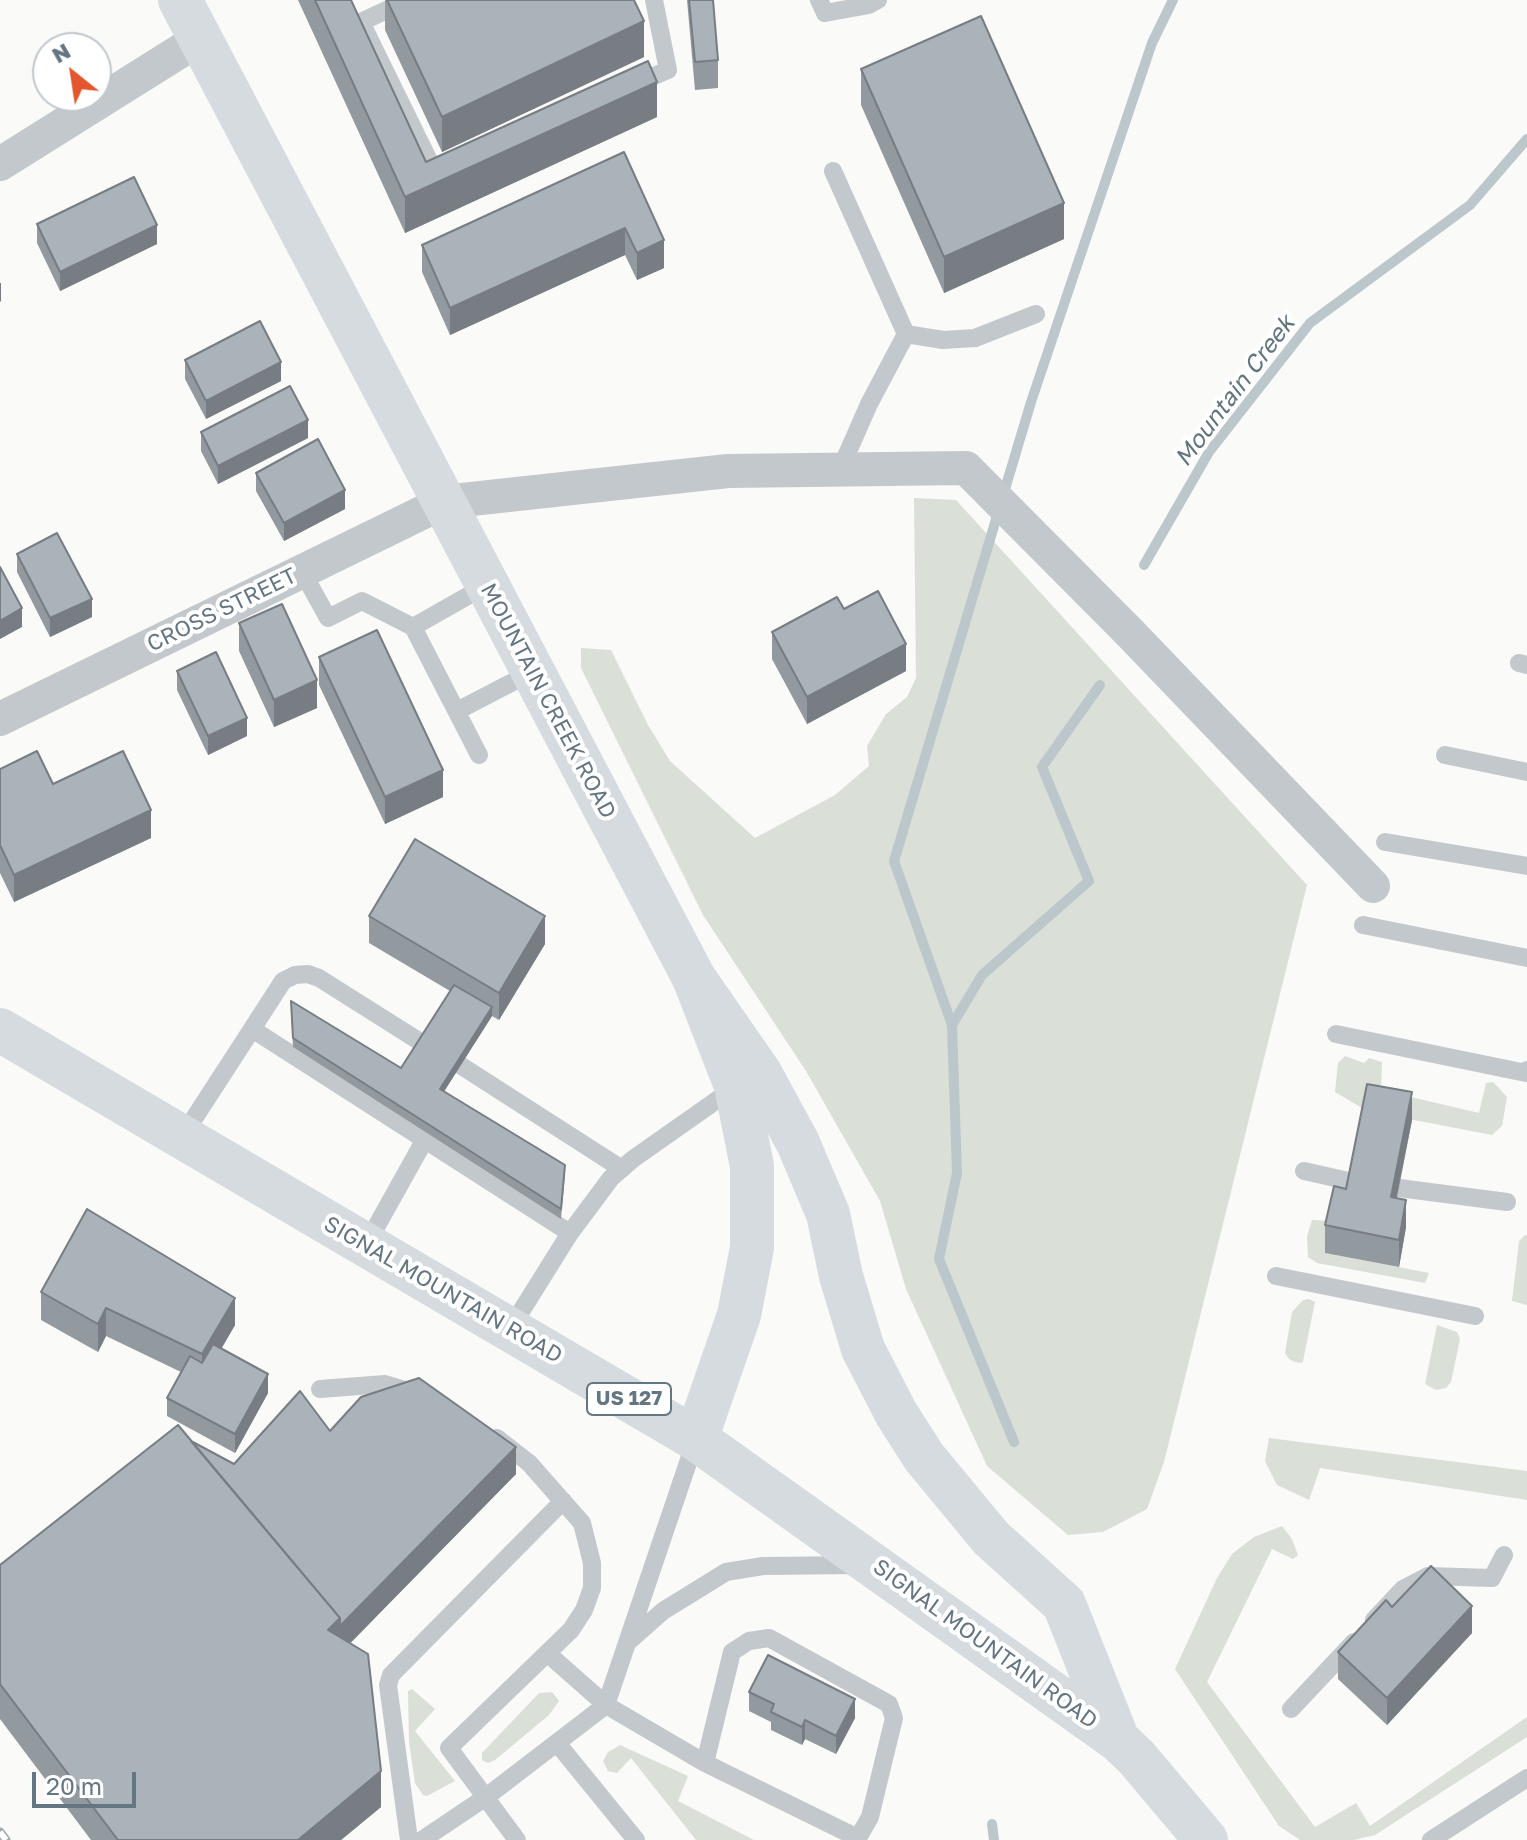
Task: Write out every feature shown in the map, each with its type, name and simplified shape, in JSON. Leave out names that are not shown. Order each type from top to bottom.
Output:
[{"type":"main road","name":"MOUNTAIN CREEK ROAD","points":[[180,0],[694,978],[736,1086],[752,1166],[752,1248],[739,1315],[696,1439]]},
{"type":"main road","points":[[694,978],[760,1073],[798,1143],[828,1214],[841,1276],[863,1349],[896,1413],[924,1457],[991,1538],[1064,1604],[1118,1740]]},
{"type":"main road","name":"SIGNAL MOUNTAIN ROAD","points":[[0,1031],[696,1439],[1118,1740],[1206,1840]]},
{"type":"street","points":[[0,164],[201,38]]},
{"type":"street","name":"CROSS STREET","points":[[0,719],[444,502],[728,471],[966,468],[1131,634],[1373,886]]},
{"type":"lane","points":[[408,0],[361,22],[436,175],[465,162]]},
{"type":"lane","points":[[610,96],[668,70],[654,0]]},
{"type":"lane","points":[[819,0],[825,13],[869,5],[878,0]]},
{"type":"lane","points":[[833,171],[906,334]]},
{"type":"lane","points":[[906,334],[943,340],[975,338],[1036,314]]},
{"type":"lane","points":[[840,470],[869,404],[906,334]]},
{"type":"lane","points":[[302,571],[328,618],[362,601],[413,627],[479,755]]},
{"type":"lane","points":[[413,627],[487,584]]},
{"type":"lane","points":[[457,711],[533,671]]},
{"type":"lane","points":[[1445,755],[1527,772]]},
{"type":"lane","points":[[1385,842],[1527,866]]},
{"type":"lane","points":[[1363,925],[1527,958]]},
{"type":"lane","points":[[182,1137],[283,981],[295,975],[308,974],[319,978],[422,1043]]},
{"type":"lane","points":[[252,1029],[570,1233]]},
{"type":"lane","points":[[1336,1034],[1526,1073],[1527,1070]]},
{"type":"lane","points":[[460,1065],[622,1169]]},
{"type":"lane","points":[[510,1329],[570,1233],[611,1178],[736,1086]]},
{"type":"lane","points":[[366,1245],[424,1141]]},
{"type":"lane","points":[[1304,1171],[1353,1182]]},
{"type":"lane","points":[[1399,1188],[1507,1202]]},
{"type":"lane","points":[[1276,1276],[1475,1316]]},
{"type":"lane","points":[[320,1389],[385,1384],[427,1397]]},
{"type":"lane","points":[[484,1429],[529,1463],[582,1523],[592,1563],[592,1588],[584,1610],[571,1630],[449,1748],[517,1840]]},
{"type":"lane","points":[[422,1840],[486,1797],[606,1705],[696,1439]]},
{"type":"lane","points":[[409,1840],[388,1685],[391,1675],[563,1501]]},
{"type":"lane","points":[[1291,1709],[1403,1589],[1428,1576],[1492,1578],[1504,1555]]},
{"type":"lane","points":[[627,1643],[663,1611],[726,1572],[763,1566],[876,1565]]},
{"type":"lane","points":[[547,1653],[606,1705],[705,1763],[858,1839],[870,1817],[894,1718],[889,1704],[769,1638],[749,1641],[732,1652],[705,1763]]},
{"type":"lane","points":[[557,1743],[636,1840]]},
{"type":"lane","points":[[1431,1840],[1527,1778]]},
{"type":"shaded area","points":[[914,498],[956,500],[1307,885],[1164,1462],[1147,1509],[1103,1532],[1068,1535],[987,1466],[906,1289],[880,1201],[806,1071],[703,915],[581,668],[581,648],[611,650],[648,725],[670,761],[755,838],[835,795],[869,766],[867,746],[886,714],[907,697],[916,678]]},
{"type":"shaded area","points":[[1345,1056],[1364,1063],[1369,1058],[1382,1062],[1381,1090],[1479,1113],[1486,1083],[1493,1082],[1507,1097],[1502,1126],[1492,1135],[1367,1111],[1335,1092],[1338,1063]]},
{"type":"shaded area","points":[[1312,1220],[1332,1221],[1326,1253],[1429,1273],[1425,1283],[1317,1263],[1308,1257],[1307,1236]]},
{"type":"shaded area","points":[[1525,1235],[1527,1305],[1512,1301],[1519,1241]]},
{"type":"shaded area","points":[[1303,1300],[1315,1302],[1303,1361],[1295,1362],[1285,1353],[1292,1312]]},
{"type":"shaded area","points":[[1437,1325],[1457,1332],[1460,1339],[1451,1382],[1446,1388],[1436,1390],[1425,1384]]},
{"type":"shaded area","points":[[1269,1438],[1527,1471],[1527,1500],[1320,1468],[1309,1500],[1277,1485],[1265,1461]]},
{"type":"shaded area","points":[[1282,1526],[1292,1539],[1298,1555],[1293,1559],[1272,1549],[1207,1682],[1315,1827],[1356,1803],[1370,1826],[1527,1717],[1527,1737],[1375,1835],[1354,1840],[1300,1840],[1279,1826],[1175,1669],[1217,1578],[1232,1554],[1254,1537]]},
{"type":"shaded area","points":[[412,1689],[435,1709],[415,1731],[455,1781],[427,1796],[415,1783],[409,1742],[408,1691]]},
{"type":"shaded area","points":[[552,1692],[559,1701],[549,1715],[495,1760],[488,1763],[482,1760],[482,1753],[539,1693]]},
{"type":"shaded area","points":[[620,1745],[688,1776],[678,1801],[754,1840],[696,1840],[631,1758],[617,1773],[608,1771],[603,1761],[608,1752]]},
{"type":"building","points":[[315,0],[351,0],[426,162],[648,61],[657,82],[405,197]]},
{"type":"building","points":[[387,0],[634,0],[644,21],[442,117]]},
{"type":"building","points":[[689,0],[713,0],[718,60],[695,62]]},
{"type":"building","points":[[981,16],[1064,203],[944,257],[861,69]]},
{"type":"building","points":[[624,152],[664,240],[637,253],[625,228],[450,308],[422,245]]},
{"type":"building","points":[[134,177],[157,225],[60,272],[37,224]]},
{"type":"building","points":[[260,321],[281,362],[206,401],[185,360]]},
{"type":"building","points":[[290,386],[308,420],[218,466],[201,432]]},
{"type":"building","points":[[318,439],[345,490],[284,523],[256,473]]},
{"type":"building","points":[[57,533],[92,599],[50,618],[17,554]]},
{"type":"building","points":[[0,567],[22,608],[0,621]]},
{"type":"building","points":[[878,591],[906,644],[807,697],[772,632],[837,597],[844,609]]},
{"type":"building","points":[[282,604],[317,680],[274,700],[239,623]]},
{"type":"building","points":[[377,630],[443,770],[385,797],[319,657]]},
{"type":"building","points":[[216,652],[247,718],[208,736],[177,671]]},
{"type":"building","points":[[37,751],[53,784],[123,751],[151,810],[14,875],[0,845],[0,769]]},
{"type":"building","points":[[415,839],[545,916],[499,993],[369,916]]},
{"type":"building","points":[[454,985],[492,1007],[440,1089],[565,1165],[561,1209],[293,1038],[291,1001],[401,1068]]},
{"type":"building","points":[[1367,1084],[1412,1092],[1391,1197],[1406,1200],[1399,1240],[1325,1225],[1334,1186],[1346,1189]]},
{"type":"building","points":[[87,1209],[235,1298],[202,1354],[106,1308],[98,1324],[41,1292]]},
{"type":"building","points":[[213,1344],[268,1374],[235,1434],[167,1398],[190,1356],[202,1363]]},
{"type":"building","points":[[419,1378],[516,1447],[340,1626],[340,1618],[191,1441],[234,1464],[300,1391],[330,1431],[361,1397]]},
{"type":"building","points":[[178,1425],[340,1618],[328,1630],[368,1654],[381,1771],[298,1840],[118,1840],[0,1684],[0,1565]]},
{"type":"building","points":[[1431,1566],[1472,1606],[1387,1698],[1338,1652],[1386,1600],[1392,1607]]},
{"type":"building","points":[[768,1655],[855,1699],[836,1736],[805,1720],[802,1727],[771,1712],[774,1704],[749,1692]]},
{"type":"waterway","points":[[1014,1442],[939,1259],[957,1173],[952,1025],[894,861],[1031,402],[1152,43],[1173,0]]},
{"type":"waterway","name":"Mountain Creek","points":[[1144,565],[1209,452],[1310,323],[1470,205],[1527,139]]},
{"type":"waterway","points":[[952,1025],[982,975],[1089,881],[1042,767],[1100,685]]},
{"type":"waterway","points":[[992,1824],[994,1840]]},
{"type":"railway","points":[[0,1832],[6,1840]]}]
